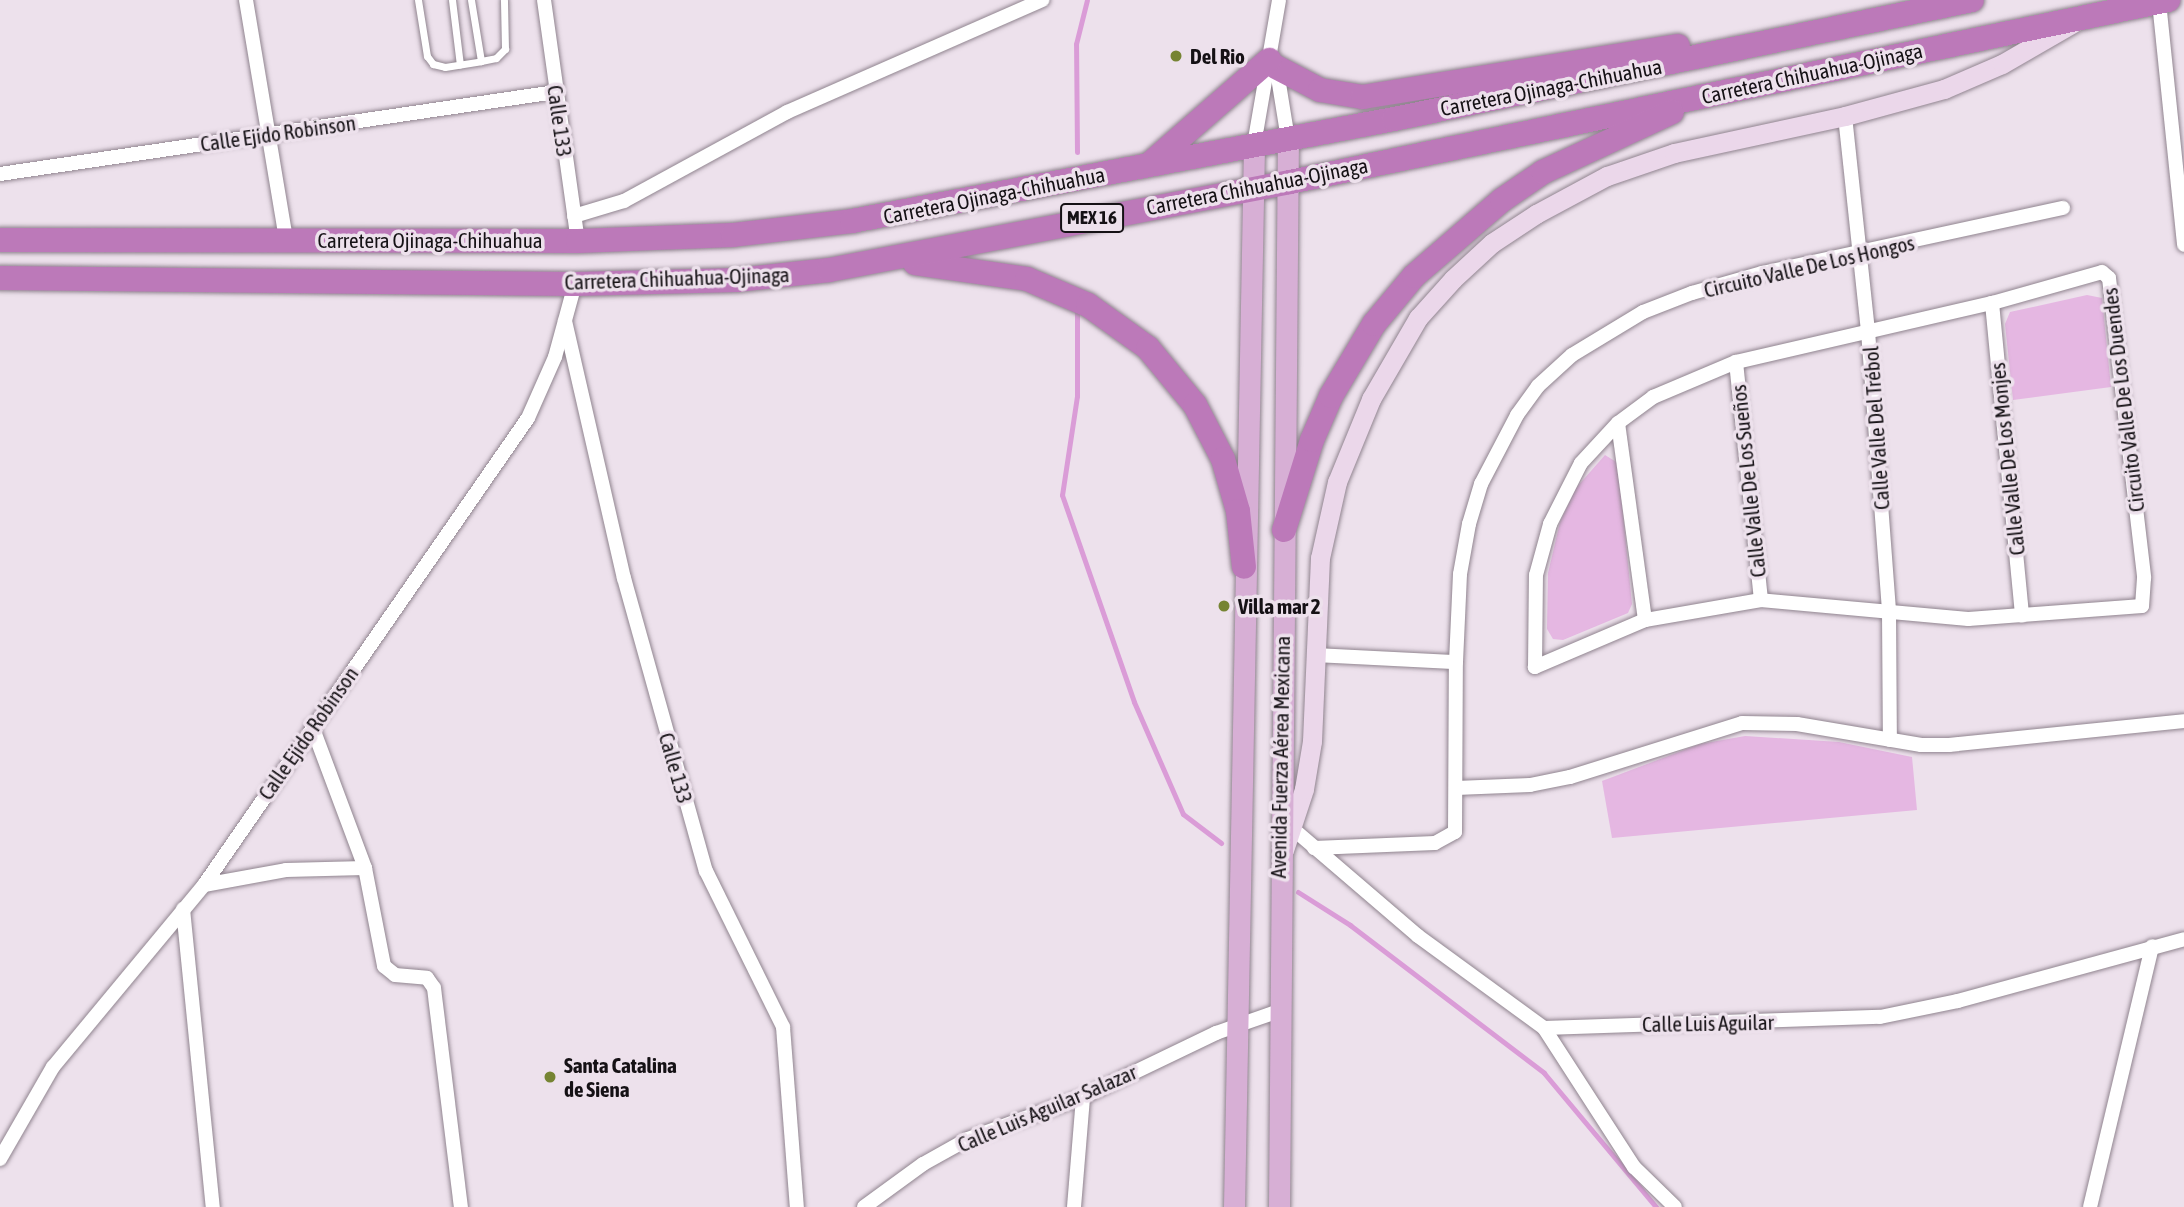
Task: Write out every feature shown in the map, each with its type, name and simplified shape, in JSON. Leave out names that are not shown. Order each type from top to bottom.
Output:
[{"type":"highway","name":"Carretera Ojinaga-Chihuahua","points":[[0,240],[578,241],[733,235],[852,221],[1288,139],[1737,50],[1972,0]]},
{"type":"highway","name":"Carretera Chihuahua-Ojinaga","points":[[0,278],[575,284],[737,280],[879,261],[1290,182],[2163,1]]},
{"type":"highway","points":[[1149,165],[1272,58],[1333,95],[1363,97],[1696,43],[1737,50]]},
{"type":"highway","points":[[1642,69],[1650,106]]},
{"type":"highway","points":[[1284,530],[1312,440],[1331,396],[1374,324],[1414,276],[1502,200],[1544,173],[1722,92]]},
{"type":"highway","points":[[879,261],[958,266],[1027,279],[1088,305],[1131,333],[1177,379],[1223,459],[1238,511],[1244,567]]},
{"type":"main road","name":"Avenida Fuerza Aérea Mexicana","points":[[1279,1207],[1279,864],[1290,182],[1288,139]]},
{"type":"main road","name":"Avenida Fuerza Aérea Mexicana","points":[[1234,1207],[1254,145]]},
{"type":"street","points":[[246,0],[265,134],[286,240]]},
{"type":"street","name":"Calle 133","points":[[544,0],[578,241]]},
{"type":"street","points":[[574,216],[641,193],[787,112],[1007,7],[1042,0]]},
{"type":"street","points":[[1254,145],[1272,58],[1279,0]]},
{"type":"street","points":[[2163,1],[2184,245]]},
{"type":"street","points":[[1279,864],[1292,828],[1310,753],[1320,558],[1349,449],[1397,353],[1418,318],[1453,279],[1525,221],[1607,176],[1674,153],[1845,117],[1944,89],[2002,64],[2086,16]]},
{"type":"street","points":[[1272,58],[1288,139]]},
{"type":"street","name":"Calle Ejido Robinson","points":[[0,174],[555,92]]},
{"type":"street","name":"Calle Valle Del Trébol","points":[[1845,117],[1868,331],[1889,612],[1890,740]]},
{"type":"street","name":"Circuito Valle De Los Hongos","points":[[1314,848],[1441,842],[1451,837],[1457,827],[1456,662],[1460,574],[1469,524],[1498,449],[1538,386],[1572,355],[1643,312],[1751,276],[2063,208]]},
{"type":"street","name":"Circuito Valle De Los Duendes","points":[[2102,272],[2108,275],[2144,578],[2144,600],[2135,609],[1968,620],[1761,600],[1645,620],[1545,666],[1533,664],[1536,575],[1550,524],[1581,463],[1618,423],[1687,379],[1736,362],[1868,331],[1992,303],[2102,272]]},
{"type":"street","name":"Calle Ejido Robinson","points":[[0,1159],[53,1067],[204,886],[312,726],[528,418],[544,385],[575,284]]},
{"type":"street","name":"Calle Valle De Los Monjes","points":[[1992,303],[2022,616]]},
{"type":"street","name":"Calle 133","points":[[565,319],[624,578],[706,871],[783,1027],[797,1207]]},
{"type":"street","name":"Calle Valle De Los Sueños","points":[[1736,362],[1761,600]]},
{"type":"street","points":[[1618,423],[1645,620]]},
{"type":"street","points":[[1317,655],[1456,662]]},
{"type":"street","points":[[1456,788],[1530,785],[1570,777],[1742,723],[1797,723],[1921,745],[1975,744],[2184,721]]},
{"type":"street","points":[[312,726],[365,868],[384,965],[395,975],[427,978],[434,988],[461,1207]]},
{"type":"street","points":[[1292,828],[1418,936],[1544,1028],[1583,1082],[1634,1167],[1675,1207]]},
{"type":"street","points":[[204,886],[286,870],[365,868]]},
{"type":"street","points":[[183,909],[213,1207]]},
{"type":"street","name":"Calle Luis Aguilar","points":[[1544,1028],[1880,1017],[1958,1001],[2184,939]]},
{"type":"street","points":[[2090,1207],[2152,946]]},
{"type":"street","name":"Calle Luis Aguilar Salazar","points":[[864,1207],[944,1151],[1083,1097],[1239,1025],[1279,1011]]},
{"type":"street","points":[[1074,1207],[1083,1097]]},
{"type":"lane","points":[[418,0],[429,60],[439,66],[496,58],[505,49],[504,0]]},
{"type":"lane","points":[[452,0],[460,65]]},
{"type":"lane","points":[[471,0],[481,61]]},
{"type":"shaded area","points":[[2087,295],[2102,298],[2111,387],[2013,400],[2005,324],[2010,312]]},
{"type":"shaded area","points":[[1605,455],[1618,463],[1632,604],[1628,613],[1563,640],[1553,639],[1547,629],[1548,573],[1560,522],[1576,488]]},
{"type":"shaded area","points":[[1745,736],[1839,742],[1912,757],[1917,810],[1612,838],[1602,781],[1700,744]]},
{"type":"waterway","points":[[1077,152],[1076,44],[1087,0]]},
{"type":"waterway","points":[[1077,311],[1077,396],[1062,495],[1134,702],[1183,814],[1221,843]]},
{"type":"waterway","points":[[1298,892],[1350,925],[1544,1073],[1656,1207]]},
{"type":"place","name":"Del Rio","points":[[1176,56]]},
{"type":"place","name":"Villa mar 2","points":[[1224,606]]},
{"type":"place","name":"Santa Catalina de Siena","points":[[550,1077]]}]
